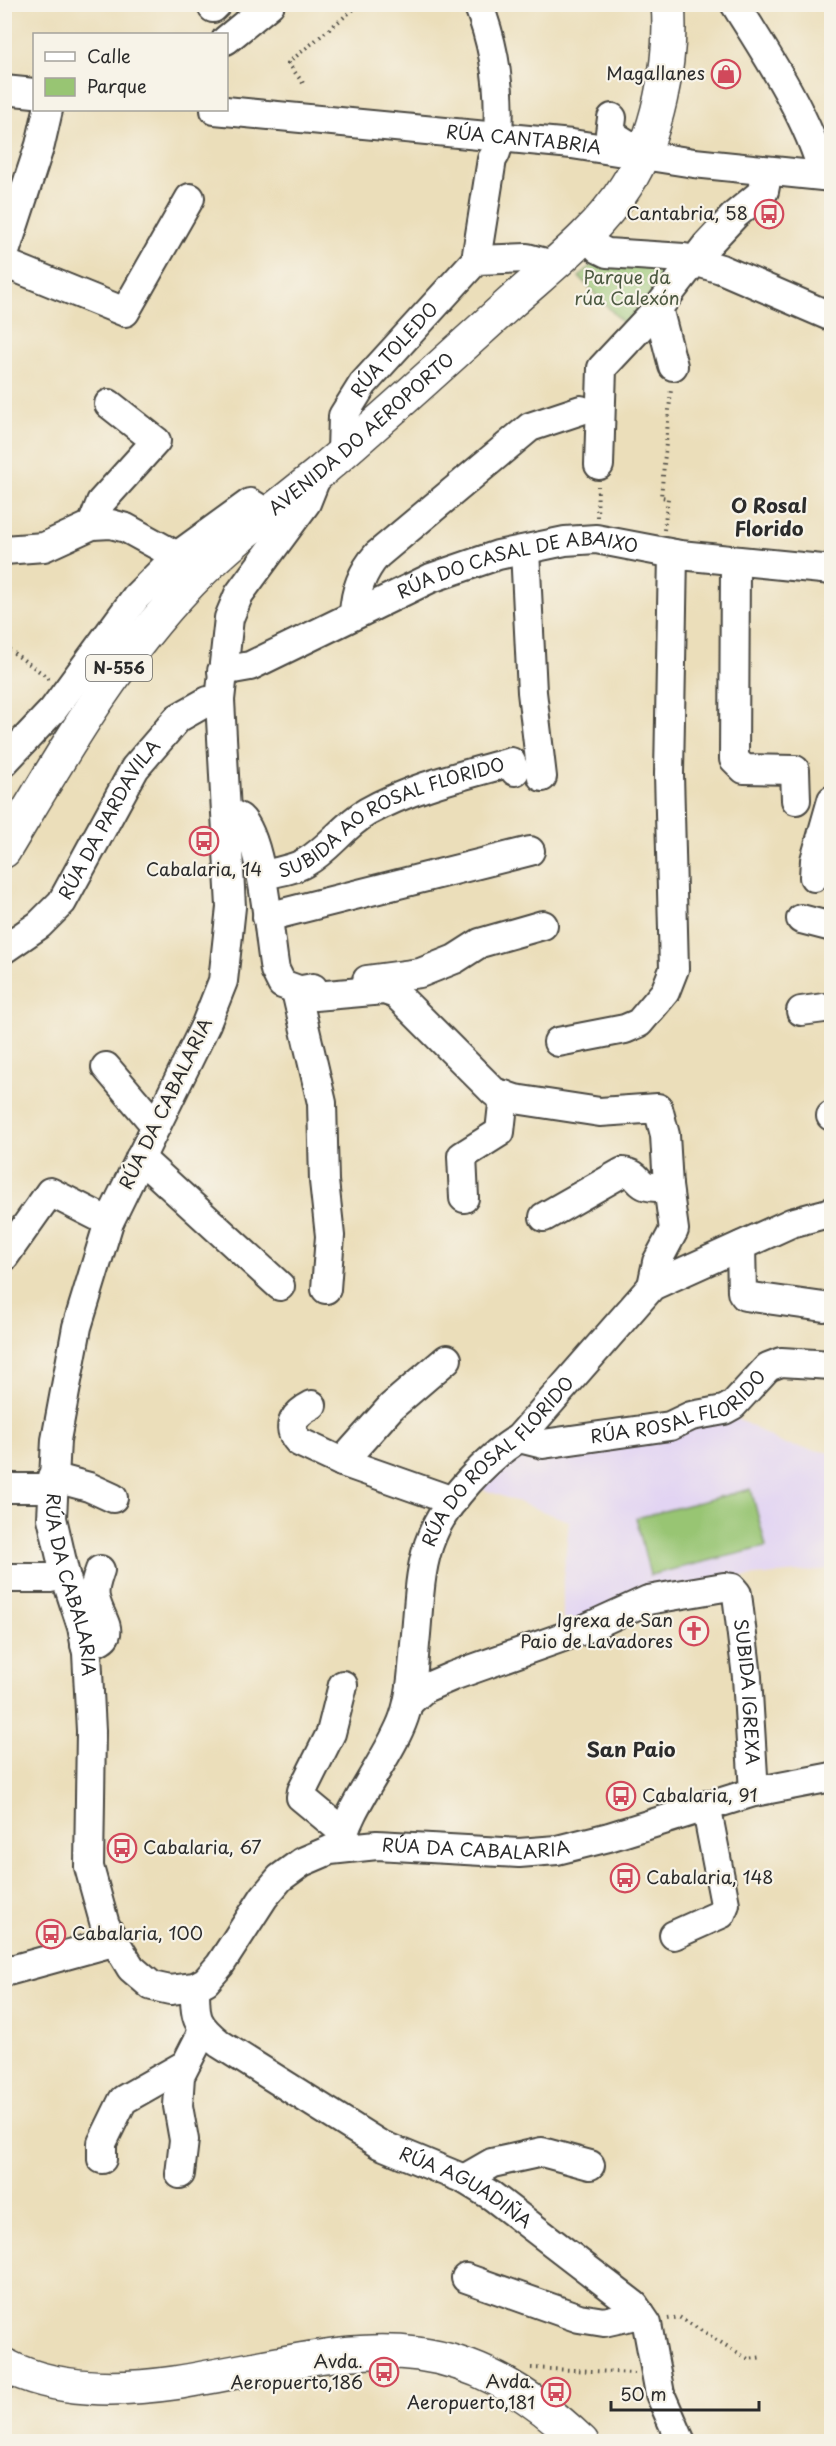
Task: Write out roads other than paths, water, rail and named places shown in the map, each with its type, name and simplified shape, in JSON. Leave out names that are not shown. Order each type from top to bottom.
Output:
[{"type":"main road","name":"AVENIDA DO AEROPORTO","points":[[4,850],[87,713],[134,648],[192,581],[553,265],[585,234],[626,186],[656,117],[666,67],[668,4]]},
{"type":"main road","points":[[4,2365],[50,2381],[106,2389],[172,2383],[317,2356],[365,2351],[416,2352],[467,2364],[513,2387],[551,2414],[582,2442]]},
{"type":"street","points":[[228,38],[270,4]]},
{"type":"street","points":[[478,4],[496,65],[500,103],[497,153],[492,159],[476,260],[527,258],[553,265]]},
{"type":"street","points":[[735,4],[764,51],[817,150],[828,177]]},
{"type":"street","points":[[4,90],[33,93]]},
{"type":"street","points":[[498,136],[521,110]]},
{"type":"street","points":[[4,255],[40,145],[48,111]]},
{"type":"street","name":"RÚA CANTABRIA","points":[[226,111],[498,136],[642,153],[694,163],[828,177]]},
{"type":"street","points":[[612,118],[610,133],[642,153]]},
{"type":"street","points":[[599,465],[602,368],[658,308],[694,261],[735,215],[764,191],[768,171]]},
{"type":"street","points":[[4,263],[125,312],[190,198]]},
{"type":"street","points":[[585,234],[598,249],[607,253],[684,258],[721,269],[831,317]]},
{"type":"street","name":"RÚA TOLEDO","points":[[342,452],[343,416],[363,384],[476,260]]},
{"type":"street","points":[[658,308],[673,366]]},
{"type":"street","points":[[92,525],[101,502],[156,441],[109,404]]},
{"type":"street","points":[[354,614],[355,598],[364,569],[377,555],[530,427],[581,410]]},
{"type":"street","name":"RÚA DA CABALARIA","points":[[318,473],[306,503],[238,594],[229,618],[220,700],[228,812],[231,907],[223,981],[206,1024],[109,1222],[77,1327],[56,1440],[52,1518],[85,1645],[90,1721],[89,1867],[98,1906],[112,1942],[131,1968],[152,1986],[170,1990],[195,1987],[206,1981],[220,1965],[264,1897],[280,1878],[302,1862],[342,1839],[377,1845],[519,1853],[557,1850],[609,1838],[706,1805],[754,1792],[831,1777]]},
{"type":"street","points":[[4,762],[53,710],[136,597],[177,556],[250,503],[268,513]]},
{"type":"street","points":[[4,550],[44,547],[92,525],[111,524],[126,528],[177,556]]},
{"type":"street","name":"RÚA DO CASAL DE ABAIXO","points":[[222,671],[250,666],[430,578],[498,555],[565,541],[596,539],[673,554],[831,570]]},
{"type":"street","points":[[525,550],[532,692],[542,777]]},
{"type":"street","points":[[558,1042],[625,1029],[639,1023],[670,983],[674,969],[669,774],[673,554]]},
{"type":"street","points":[[735,562],[734,759],[744,769],[795,770],[796,800]]},
{"type":"street","name":"RÚA DA PARDAVILA","points":[[4,949],[39,925],[62,902],[135,768],[178,718],[208,701],[220,700]]},
{"type":"street","name":"SUBIDA AO ROSAL FLORIDO","points":[[262,875],[305,863],[341,829],[420,787],[511,762],[515,771]]},
{"type":"street","points":[[814,877],[815,860],[831,800]]},
{"type":"street","name":"SUBIDA AO ROSAL FLORIDO","points":[[228,812],[240,819],[245,826],[262,875],[275,970],[282,984],[296,991]]},
{"type":"street","points":[[267,917],[530,851]]},
{"type":"street","points":[[801,919],[831,927]]},
{"type":"street","points":[[296,991],[420,973],[455,959],[480,943],[543,925]]},
{"type":"street","points":[[296,991],[315,996],[384,990],[396,993],[494,1092],[600,1112],[658,1108],[665,1135],[668,1186],[674,1230],[657,1262],[652,1286]]},
{"type":"street","points":[[296,991],[322,1103],[324,1180],[330,1236],[326,1289]]},
{"type":"street","points":[[801,1011],[831,1007]]},
{"type":"street","points":[[106,1067],[156,1126]]},
{"type":"street","points":[[464,1198],[462,1155],[500,1132],[504,1095]]},
{"type":"street","points":[[140,1158],[280,1286]]},
{"type":"street","points":[[544,1217],[623,1172],[634,1176],[643,1186],[649,1188],[668,1186]]},
{"type":"street","points":[[4,1257],[50,1192],[109,1222]]},
{"type":"street","name":"RÚA DO ROSAL FLORIDO","points":[[342,1839],[386,1757],[408,1703],[423,1571],[432,1536],[453,1501],[498,1451],[519,1438],[652,1286],[791,1223],[831,1212]]},
{"type":"street","points":[[741,1246],[742,1292],[745,1296],[824,1307]]},
{"type":"street","points":[[342,1462],[391,1407],[447,1359]]},
{"type":"street","name":"RÚA ROSAL FLORIDO","points":[[519,1438],[543,1444],[670,1426],[691,1416],[724,1410],[733,1405],[768,1367],[781,1362],[831,1365]]},
{"type":"street","points":[[312,1405],[295,1418],[291,1425],[295,1437],[342,1462],[453,1501]]},
{"type":"street","points":[[4,1488],[52,1483],[89,1487],[113,1498]]},
{"type":"street","points":[[85,1645],[103,1641],[106,1638],[107,1630],[95,1597],[100,1569]]},
{"type":"street","points":[[4,1578],[50,1578],[65,1575]]},
{"type":"street","name":"SUBIDA IGREXA","points":[[408,1703],[425,1688],[580,1631],[648,1600],[724,1587],[732,1588],[736,1594],[747,1677],[754,1792]]},
{"type":"street","points":[[342,1839],[304,1802],[302,1791],[331,1734],[344,1685]]},
{"type":"street","points":[[674,1935],[721,1914],[725,1904],[706,1805]]},
{"type":"street","points":[[4,1972],[112,1942]]},
{"type":"street","points":[[180,2174],[184,2140],[178,2106],[180,2076],[183,2066],[203,2031],[195,2016],[195,1987]]},
{"type":"street","name":"RÚA AGUADIÑA","points":[[203,2031],[379,2144],[464,2179],[492,2196],[634,2305],[644,2319]]},
{"type":"street","points":[[102,2159],[102,2143],[123,2100],[183,2066]]},
{"type":"street","points":[[464,2179],[492,2163],[542,2152],[590,2165]]},
{"type":"street","points":[[466,2278],[579,2318],[615,2322],[644,2319],[660,2394],[681,2442]]},
{"type":"place","name":"Magallanes","points":[[726,74]]},
{"type":"place","name":"Cantabria, 58","points":[[769,214]]},
{"type":"place","name":"Cabalaria, 14","points":[[204,841]]},
{"type":"place","name":"Igrexa de San Paio de Lavadores","points":[[694,1631]]},
{"type":"place","name":"Cabalaria, 91","points":[[621,1796]]},
{"type":"place","name":"Cabalaria, 67","points":[[122,1848]]},
{"type":"place","name":"Cabalaria, 148","points":[[625,1878]]},
{"type":"place","name":"Cabalaria, 100","points":[[51,1934]]},
{"type":"place","name":"Avda. Aeropuerto,186","points":[[384,2372]]},
{"type":"place","name":"Avda. Aeropuerto,181","points":[[556,2392]]},
{"type":"district","name":"O Rosal Florido","points":[[769,518]]},
{"type":"district","name":"San Paio","points":[[631,1750]]},
{"type":"park label","name":"Parque da rúa Calexón","points":[[627,288]]}]
